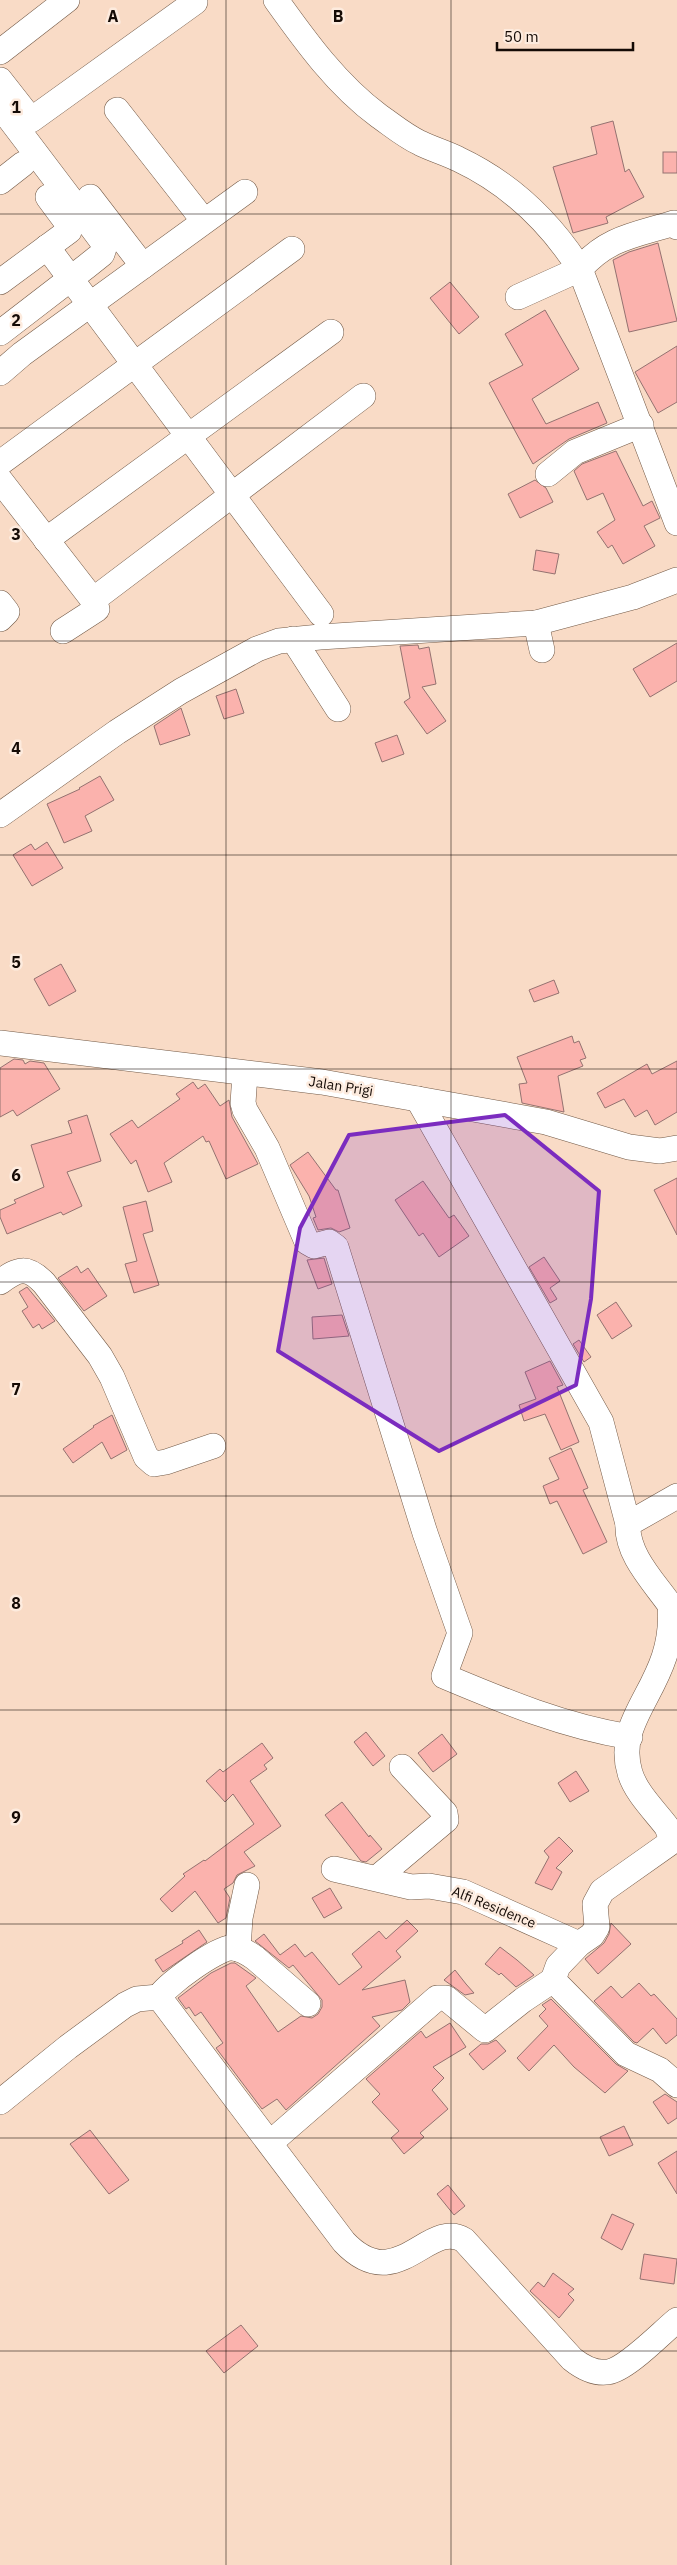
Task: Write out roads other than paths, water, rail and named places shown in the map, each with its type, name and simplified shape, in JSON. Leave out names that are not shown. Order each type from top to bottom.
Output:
[{"type":"street","points":[[0,52],[67,0]]},
{"type":"street","points":[[276,0],[328,69],[357,99],[419,142],[459,159],[498,182],[538,215],[566,247],[580,269],[677,523]]},
{"type":"street","points":[[31,120],[195,2]]},
{"type":"street","points":[[0,80],[143,266]]},
{"type":"street","points":[[0,106],[102,240],[104,248],[102,254],[0,333]]},
{"type":"street","points":[[117,110],[204,222]]},
{"type":"street","points":[[0,133],[69,228],[69,230],[0,282]]},
{"type":"street","points":[[0,182],[23,164]]},
{"type":"street","points":[[0,373],[244,192]]},
{"type":"street","points":[[518,297],[580,269],[593,254],[609,243],[626,236],[676,224]]},
{"type":"street","points":[[47,247],[321,614]]},
{"type":"street","points":[[0,463],[292,249]]},
{"type":"street","points":[[46,540],[331,332]]},
{"type":"street","points":[[93,600],[363,396]]},
{"type":"street","points":[[548,474],[575,452],[641,425]]},
{"type":"street","points":[[0,480],[93,600],[97,609],[63,631]]},
{"type":"street","points":[[0,815],[117,732],[181,691],[257,649],[280,641],[536,623],[633,597],[677,580]]},
{"type":"street","points":[[0,603],[7,612],[0,620]]},
{"type":"street","points":[[536,623],[542,650]]},
{"type":"street","points":[[293,640],[338,709]]},
{"type":"street","name":"Jalan Prigi","points":[[0,1043],[322,1082],[546,1122],[629,1147],[660,1151],[677,1148]]},
{"type":"street","points":[[245,1074],[243,1103],[245,1110],[267,1148],[307,1242],[314,1246],[329,1242],[336,1247],[425,1533],[460,1633],[444,1676],[529,1712],[630,1737]]},
{"type":"street","points":[[270,2143],[437,1998],[446,1998],[485,2030],[552,1980],[558,1966],[579,1944],[592,1935],[597,1927],[595,1904],[602,1891],[670,1842],[667,1827],[630,1775],[627,1748],[630,1737],[668,1674],[673,1662],[675,1640],[674,1616],[670,1606],[633,1550],[627,1537],[628,1524],[601,1422],[418,1099]]},
{"type":"street","points":[[0,1282],[11,1274],[24,1270],[34,1273],[44,1283],[100,1356],[112,1377],[146,1457],[154,1464],[166,1462],[213,1446]]},
{"type":"street","points":[[628,1524],[677,1496]]},
{"type":"street","points":[[377,1878],[446,1820],[445,1813],[402,1767]]},
{"type":"street","name":"Alfi Residence","points":[[334,1869],[411,1886],[429,1886],[463,1892],[579,1944]]},
{"type":"street","points":[[238,1949],[240,1924],[247,1885]]},
{"type":"street","points":[[0,2102],[68,2047],[125,2005],[136,1999],[159,1997],[166,1988],[215,1954],[231,1947],[255,1958],[308,2004]]},
{"type":"street","points":[[552,1980],[626,2054],[636,2061],[660,2070],[677,2085]]},
{"type":"street","points":[[159,1997],[344,2242],[362,2258],[386,2262],[398,2260],[442,2236],[456,2236],[464,2240],[572,2359],[581,2366],[602,2372],[610,2372],[628,2361],[677,2320]]}]
